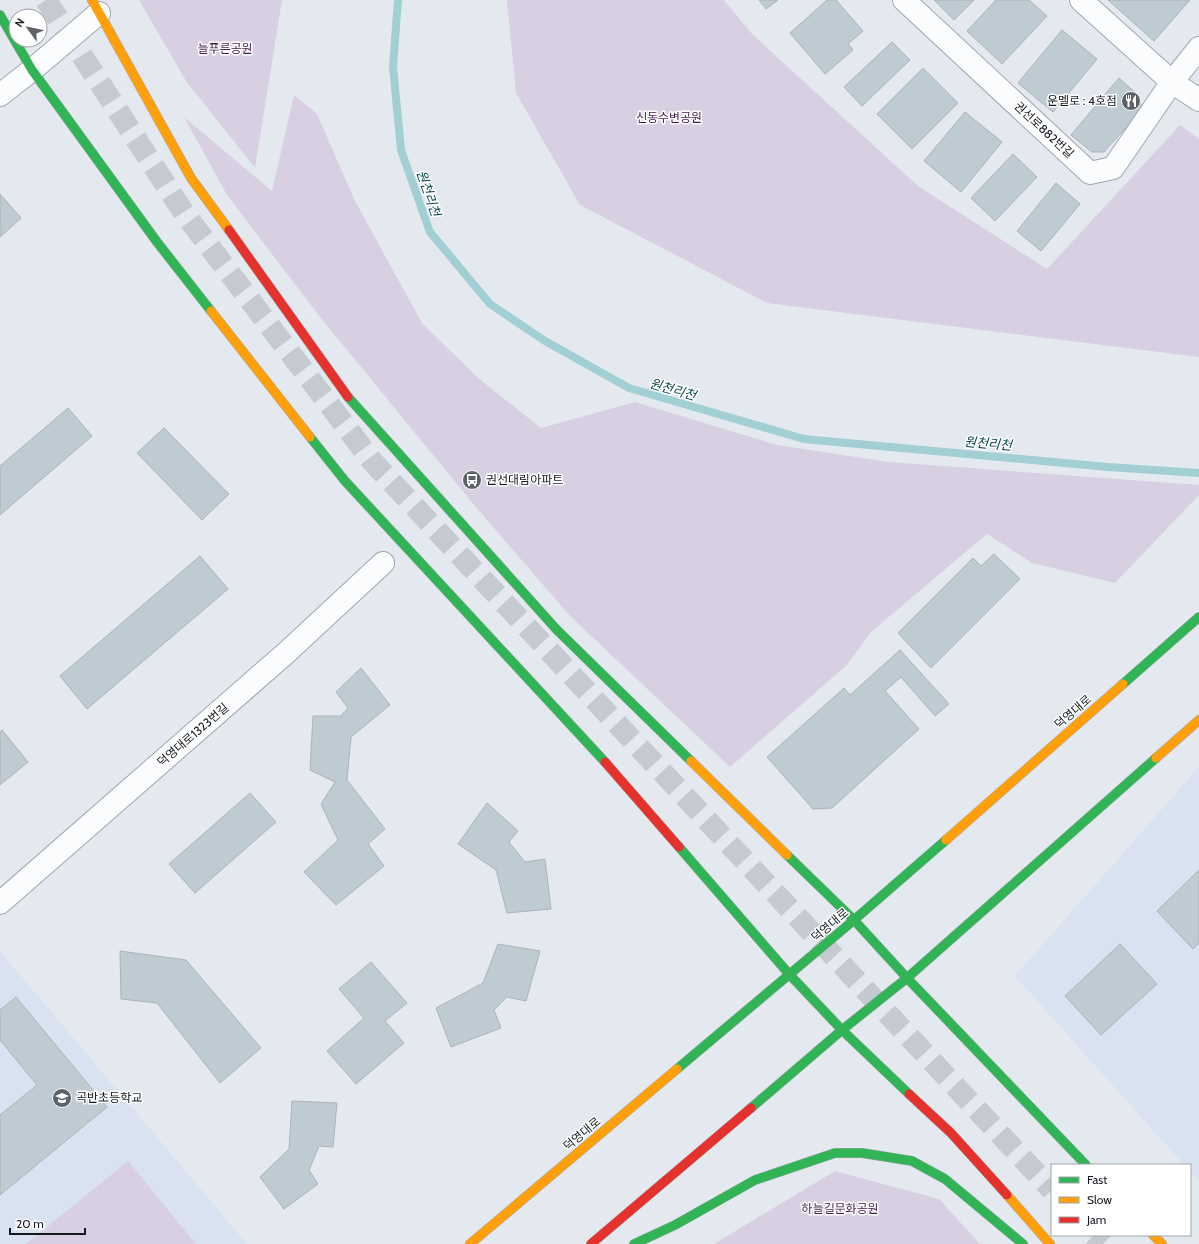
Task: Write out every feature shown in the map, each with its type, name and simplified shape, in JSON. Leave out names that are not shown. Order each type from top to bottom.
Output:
[{"type":"main road","points":[[96,7],[191,178],[352,402],[557,630],[854,920],[907,978],[1085,1164]]},
{"type":"main road","points":[[0,15],[32,70],[157,242],[344,481],[591,745],[789,974],[842,1030],[951,1133],[1050,1244]]},
{"type":"main road","name":"덕영대로","points":[[470,1244],[854,920],[1199,617]]},
{"type":"main road","points":[[591,1244],[842,1030],[907,978],[1199,720]]},
{"type":"main road","points":[[634,1244],[675,1225],[755,1180],[835,1153],[862,1153],[912,1160],[945,1178],[1024,1244]]},
{"type":"main road","points":[[1154,1236],[1162,1244]]},
{"type":"street","name":"권선로882번길","points":[[904,0],[1090,173],[1113,168],[1172,82],[1199,48]]},
{"type":"street","points":[[1081,0],[1172,82],[1199,100]]},
{"type":"street","points":[[0,94],[32,70],[96,7]]},
{"type":"street","name":"덕영대로1323번길","points":[[0,903],[286,653],[383,563]]},
{"type":"shaded area","points":[[1199,767],[1199,1182],[1191,1173],[1191,1164],[1183,1164],[1015,976]]},
{"type":"shaded area","name":"곡반초등학교","points":[[0,951],[247,1244],[0,1244]]},
{"type":"green space","name":"늘푸른공원","points":[[139,0],[282,0],[255,168],[186,81]]},
{"type":"green space","name":"신동수변공원","points":[[507,0],[724,0],[752,34],[918,186],[1047,269],[1180,125],[1199,139],[1199,357],[767,303],[580,205],[516,93]]},
{"type":"green space","points":[[294,95],[317,114],[355,201],[422,323],[478,378],[541,428],[635,402],[777,445],[889,462],[1199,485],[1199,495],[1115,583],[1032,563],[987,534],[871,632],[847,665],[730,767],[569,615],[474,505],[320,317],[227,195],[184,117],[272,191]]},
{"type":"green space","points":[[128,1161],[196,1244],[26,1244]]},
{"type":"green space","name":"하늘길문화공원","points":[[835,1171],[939,1199],[980,1244],[714,1244]]},
{"type":"building","points":[[759,0],[778,0],[766,9]]},
{"type":"building","points":[[827,0],[836,0],[863,31],[848,44],[853,50],[825,74],[790,33]]},
{"type":"building","points":[[934,0],[974,0],[954,20]]},
{"type":"building","points":[[996,0],[1029,0],[1047,16],[1002,64],[967,31]]},
{"type":"building","points":[[1108,0],[1190,0],[1154,41]]},
{"type":"building","points":[[1062,30],[1097,59],[1053,112],[1018,83]]},
{"type":"building","points":[[892,42],[910,60],[862,106],[844,87]]},
{"type":"building","points":[[923,68],[958,103],[912,149],[877,114]]},
{"type":"building","points":[[1119,78],[1139,96],[1142,110],[1104,152],[1092,152],[1071,135]]},
{"type":"building","points":[[965,112],[1002,142],[961,192],[924,161]]},
{"type":"building","points":[[1013,154],[1037,177],[995,221],[971,198]]},
{"type":"building","points":[[1056,183],[1080,204],[1041,251],[1017,231]]},
{"type":"building","points":[[0,194],[21,218],[0,237]]},
{"type":"building","points":[[68,408],[92,436],[0,515],[0,466]]},
{"type":"building","points":[[164,428],[229,494],[202,520],[137,453]]},
{"type":"building","points":[[994,554],[1020,579],[931,668],[898,633],[973,558],[981,566]]},
{"type":"building","points":[[200,556],[228,589],[87,709],[60,676]]},
{"type":"building","points":[[900,650],[949,704],[935,716],[901,677],[885,691],[919,729],[832,808],[813,809],[767,757],[844,688],[850,695]]},
{"type":"building","points":[[361,668],[390,705],[351,737],[347,780],[385,829],[368,844],[384,866],[336,905],[304,872],[338,840],[321,804],[335,782],[310,770],[313,716],[341,716],[348,708],[336,692]]},
{"type":"building","points":[[2,730],[28,762],[0,785],[0,732]]},
{"type":"building","points":[[250,793],[276,822],[195,893],[169,864]]},
{"type":"building","points":[[487,803],[518,831],[509,842],[525,862],[545,859],[551,909],[507,913],[496,870],[458,844]]},
{"type":"building","points":[[1199,870],[1199,943],[1193,949],[1157,911]]},
{"type":"building","points":[[498,944],[540,951],[526,1001],[507,997],[494,1010],[501,1028],[451,1047],[436,1008],[483,983]]},
{"type":"building","points":[[1120,944],[1157,984],[1101,1035],[1065,996]]},
{"type":"building","points":[[120,951],[186,960],[261,1048],[220,1083],[157,1003],[121,999]]},
{"type":"building","points":[[371,962],[407,1003],[385,1021],[404,1043],[356,1084],[327,1051],[364,1018],[339,989]]},
{"type":"building","points":[[16,997],[107,1107],[0,1195],[0,1115],[37,1085],[0,1040],[0,1010]]},
{"type":"building","points":[[292,1101],[337,1103],[333,1147],[319,1146],[309,1170],[318,1184],[284,1209],[260,1177],[289,1149]]},
{"type":"waterway","name":"원천리천","points":[[398,0],[393,67],[401,150],[430,232],[490,304],[545,341],[629,388],[804,439],[1108,467],[1199,473]]},
{"type":"tunnel","points":[[46,0],[184,213],[372,461],[1051,1189]]},
{"type":"tunnel","points":[[1095,1236],[1103,1244]]},
{"type":"traffic: fast","points":[[0,15],[32,70],[157,242],[211,311]]},
{"type":"traffic: fast","points":[[348,397],[557,630],[691,761]]},
{"type":"traffic: fast","points":[[310,437],[345,481],[605,762]]},
{"type":"traffic: fast","points":[[1123,684],[1199,617]]},
{"type":"traffic: fast","points":[[751,1108],[842,1030],[907,978],[1156,758]]},
{"type":"traffic: fast","points":[[677,1069],[854,920],[946,840]]},
{"type":"traffic: fast","points":[[679,847],[789,974],[842,1030],[909,1094]]},
{"type":"traffic: fast","points":[[787,855],[854,920],[907,978],[1085,1164]]},
{"type":"traffic: fast","points":[[634,1244],[675,1225],[755,1180],[835,1153],[862,1153],[912,1161],[945,1179],[1023,1244]]},
{"type":"traffic: slow","points":[[92,0],[191,178],[229,230]]},
{"type":"traffic: slow","points":[[211,311],[310,437]]},
{"type":"traffic: slow","points":[[946,840],[1123,684]]},
{"type":"traffic: slow","points":[[1156,758],[1199,720]]},
{"type":"traffic: slow","points":[[691,761],[787,855]]},
{"type":"traffic: slow","points":[[470,1244],[677,1069]]},
{"type":"traffic: slow","points":[[1007,1195],[1050,1244]]},
{"type":"traffic: slow","points":[[1154,1236],[1162,1244]]},
{"type":"traffic: jam","points":[[229,230],[348,397]]},
{"type":"traffic: jam","points":[[605,762],[679,847]]},
{"type":"traffic: jam","points":[[909,1094],[951,1133],[1007,1195]]},
{"type":"traffic: jam","points":[[591,1244],[751,1108]]},
{"type":"place","name":"운멜로 : 4호점","points":[[1131,101]]},
{"type":"place","name":"권선대림아파트","points":[[472,480]]},
{"type":"place","name":"곡반초등학교","points":[[62,1098]]}]
